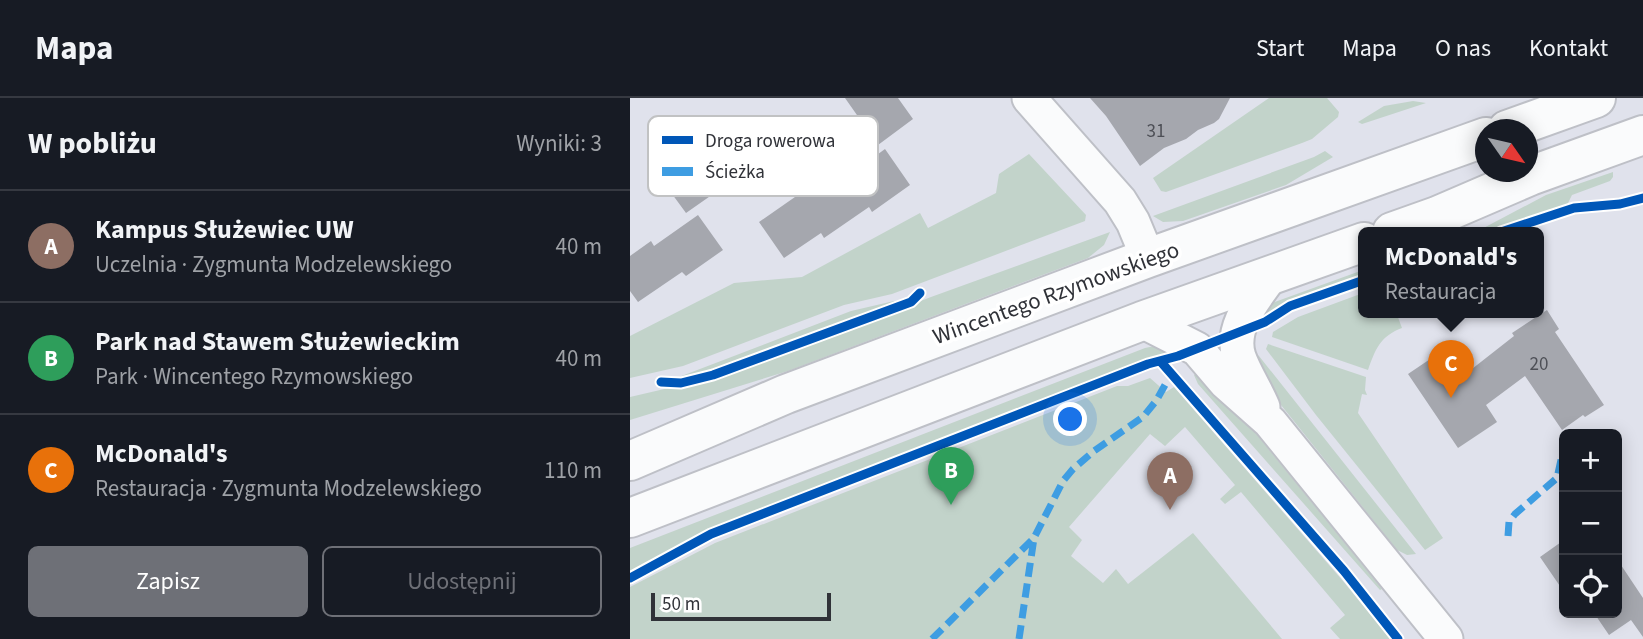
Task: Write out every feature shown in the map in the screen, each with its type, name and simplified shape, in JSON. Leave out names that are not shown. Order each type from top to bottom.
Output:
[{"type":"main road","points":[[1538,119],[1596,98]]},
{"type":"main road","points":[[1406,227],[1530,176],[1643,135]]},
{"type":"main road","name":"Wincentego Rzymowskiego","points":[[630,461],[786,394],[1148,258],[1475,141]]},
{"type":"main road","points":[[630,518],[1142,321],[1358,244]]},
{"type":"main road","points":[[645,427],[786,394]]},
{"type":"street","points":[[1029,98],[1120,201],[1133,222],[1148,258]]},
{"type":"street","points":[[1270,422],[1240,360],[1237,333],[1243,318],[1272,274]]},
{"type":"street","points":[[1142,321],[1197,349],[1226,383],[1270,422],[1446,639]]},
{"type":"shaded area","points":[[1269,98],[1327,98],[1339,112],[1338,117],[1312,139],[1166,192],[1161,191],[1153,178]]},
{"type":"shaded area","points":[[1413,101],[1426,103],[1362,124],[1358,122],[1384,106]]},
{"type":"shaded area","points":[[1325,151],[1333,157],[1286,185],[1183,221],[1163,222],[1153,216],[1314,157]]},
{"type":"shaded area","points":[[1029,154],[1086,215],[1085,221],[892,294],[844,305],[683,366],[630,378],[630,336],[734,283],[802,277],[920,213],[928,228],[996,193],[999,174]]},
{"type":"shaded area","points":[[1613,172],[1610,181],[1572,195],[1567,205],[1504,226],[1485,227],[1546,195]]},
{"type":"shaded area","points":[[1110,232],[1104,245],[1088,258],[788,371],[630,420],[630,397],[733,373]]},
{"type":"shaded area","points":[[1358,272],[1358,278],[1300,298],[1249,324],[1272,303]]},
{"type":"shaded area","points":[[1358,295],[1358,318],[1398,318],[1402,328],[1388,335],[1379,344],[1368,370],[1272,337],[1273,332],[1298,317]]},
{"type":"shaded area","points":[[894,301],[895,303],[725,367],[679,377],[851,311]]},
{"type":"shaded area","points":[[1164,344],[1183,349],[1148,360],[709,530],[630,574],[630,548],[1145,348]]},
{"type":"shaded area","points":[[1268,344],[1366,377],[1367,395],[1362,394],[1358,413],[1443,538],[1425,550],[1316,415],[1266,349]]},
{"type":"shaded area","points":[[1252,351],[1259,356],[1416,554],[1407,555],[1397,550],[1265,385]]},
{"type":"shaded area","points":[[1203,368],[1382,589],[1380,590],[1198,384],[1194,375]]},
{"type":"shaded area","points":[[1150,378],[1166,392],[1174,387],[1390,639],[1340,639],[1330,628],[1345,615],[1241,492],[1225,504],[1220,499],[1235,485],[1185,427],[1165,446],[1150,434],[1069,527],[1082,540],[1071,556],[1103,583],[1116,569],[1128,584],[1193,533],[1282,639],[630,639],[630,587],[715,543],[1117,386],[1128,386]]},
{"type":"building","points":[[845,98],[898,98],[913,119],[878,145],[878,116],[858,116]]},
{"type":"building","points":[[1090,98],[1230,98],[1214,123],[1164,148],[1140,166],[1106,116]]},
{"type":"building","points":[[885,149],[910,185],[872,212],[869,207],[824,238],[821,233],[784,258],[759,222],[796,196],[878,196],[878,154]]},
{"type":"building","points":[[674,196],[710,196],[686,213]]},
{"type":"building","points":[[698,215],[723,250],[686,276],[682,272],[638,302],[630,291],[630,256],[651,241],[654,246]]},
{"type":"building","points":[[1547,310],[1559,329],[1555,332],[1604,405],[1561,429],[1525,376],[1486,405],[1497,422],[1458,448],[1408,374],[1445,349],[1463,376],[1514,336],[1512,333],[1535,318],[1544,318],[1544,312]]},
{"type":"building","points":[[1559,544],[1559,585],[1540,557]]},
{"type":"building","points":[[1622,566],[1643,598],[1643,637],[1631,620],[1609,635],[1597,618],[1622,618]]},
{"type":"marked path","points":[[1019,639],[1034,538],[1063,481],[1094,451],[1143,417],[1165,385]]},
{"type":"marked path","points":[[1508,536],[1509,522],[1515,514],[1557,478],[1559,469]]},
{"type":"marked path","points":[[932,639],[1034,538]]},
{"type":"cycle path","points":[[1516,227],[1574,208],[1620,204],[1643,198]]},
{"type":"cycle path","points":[[630,578],[711,534],[1148,364],[1178,356],[1265,322],[1290,306],[1358,282]]},
{"type":"cycle path","points":[[661,382],[681,383],[713,375],[911,302],[920,293]]},
{"type":"cycle path","points":[[1161,362],[1344,571],[1398,639]]},
{"type":"place","name":"McDonald's","points":[[1451,398]]},
{"type":"place","name":"Park nad Stawem Służewieckim","points":[[951,505]]},
{"type":"place","name":"Kampus Służewiec UW","points":[[1170,510]]}]
